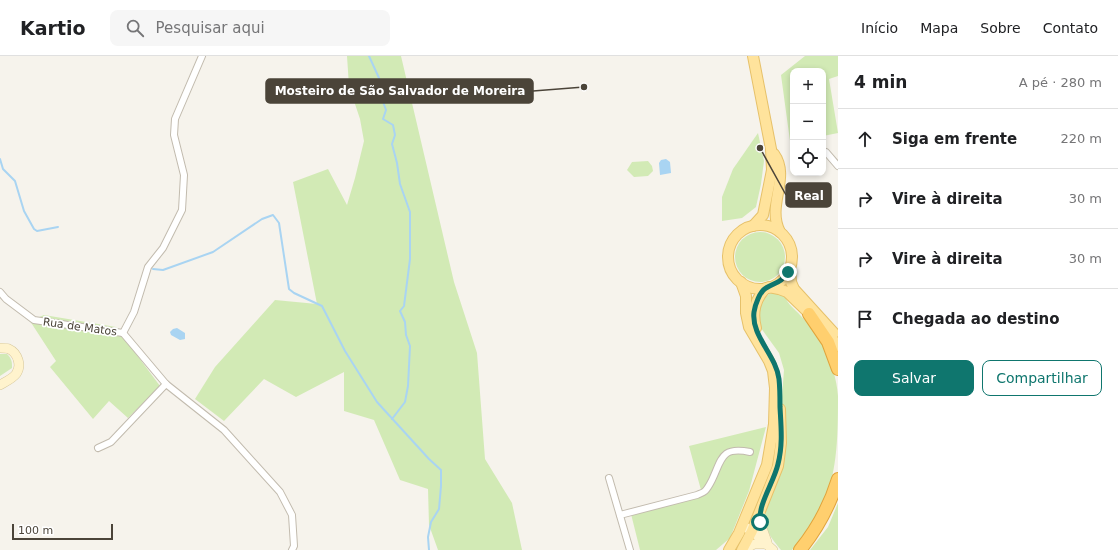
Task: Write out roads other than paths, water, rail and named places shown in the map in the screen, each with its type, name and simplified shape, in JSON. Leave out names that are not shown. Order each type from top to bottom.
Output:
[{"type":"highway","points":[[811,312],[828,342],[838,369]]},
{"type":"highway","points":[[800,550],[821,520],[838,479]]},
{"type":"main road","points":[[753,226],[763,215],[772,170],[771,149],[755,58]]},
{"type":"main road","points":[[771,149],[779,166],[780,184],[775,207],[780,232]]},
{"type":"main road","points":[[729,550],[734,544],[742,526],[769,457],[774,424],[775,388],[773,371],[749,327],[746,313],[746,296],[741,282],[732,270],[729,261],[729,251],[739,234],[753,226],[764,225],[770,226],[780,232],[787,240],[791,250],[792,260],[790,279],[793,287],[821,326],[838,346]]},
{"type":"main road","points":[[742,550],[760,513],[778,466],[781,444],[779,378],[775,362],[756,328],[754,311],[756,303],[767,288],[783,279],[790,269]]},
{"type":"main road","points":[[741,282],[754,288],[784,290],[811,312],[838,338]]},
{"type":"main road","points":[[811,312],[838,327]]},
{"type":"main road","points":[[0,348],[8,348],[13,351],[19,361],[16,374],[0,385]]},
{"type":"main road","points":[[760,513],[762,528],[770,547]]},
{"type":"main road","points":[[742,526],[752,531],[770,547]]},
{"type":"main road","points":[[742,550],[754,544],[770,547]]},
{"type":"street","points":[[202,56],[175,119],[174,135],[184,175],[182,210],[163,248],[148,267],[134,312],[123,334],[166,384],[224,430],[280,492],[292,515],[294,546],[292,550]]},
{"type":"street","points":[[826,152],[838,166]]},
{"type":"street","name":"Rua de Matos","points":[[0,292],[6,299],[34,320],[123,334]]},
{"type":"street","points":[[98,448],[111,442],[166,384]]},
{"type":"street","points":[[620,515],[705,492],[710,485],[721,458],[729,451],[738,450],[750,452]]},
{"type":"street","points":[[609,478],[630,550]]},
{"type":"water","points":[[666,159],[670,162],[671,173],[660,175],[659,163],[661,160]]},
{"type":"water","points":[[177,328],[185,333],[185,339],[180,340],[171,335],[170,332]]},
{"type":"waterway","points":[[369,56],[379,78],[381,96],[386,110],[383,119],[393,125],[395,135],[392,144],[400,184],[410,212],[410,259],[404,306],[400,311],[405,322],[406,335],[410,346],[408,386],[405,402],[392,419]]},
{"type":"waterway","points":[[0,159],[3,169],[15,181],[24,211],[34,229],[37,231],[58,227]]},
{"type":"waterway","points":[[153,269],[163,270],[213,252],[262,219],[273,215],[279,223],[289,289],[294,293],[322,306],[345,351],[377,402],[441,470],[439,509],[431,522],[428,537],[429,550]]},
{"type":"place","name":"Mosteiro de São Salvador de Moreira","points":[[584,87]]},
{"type":"place","name":"Real","points":[[760,148]]}]
